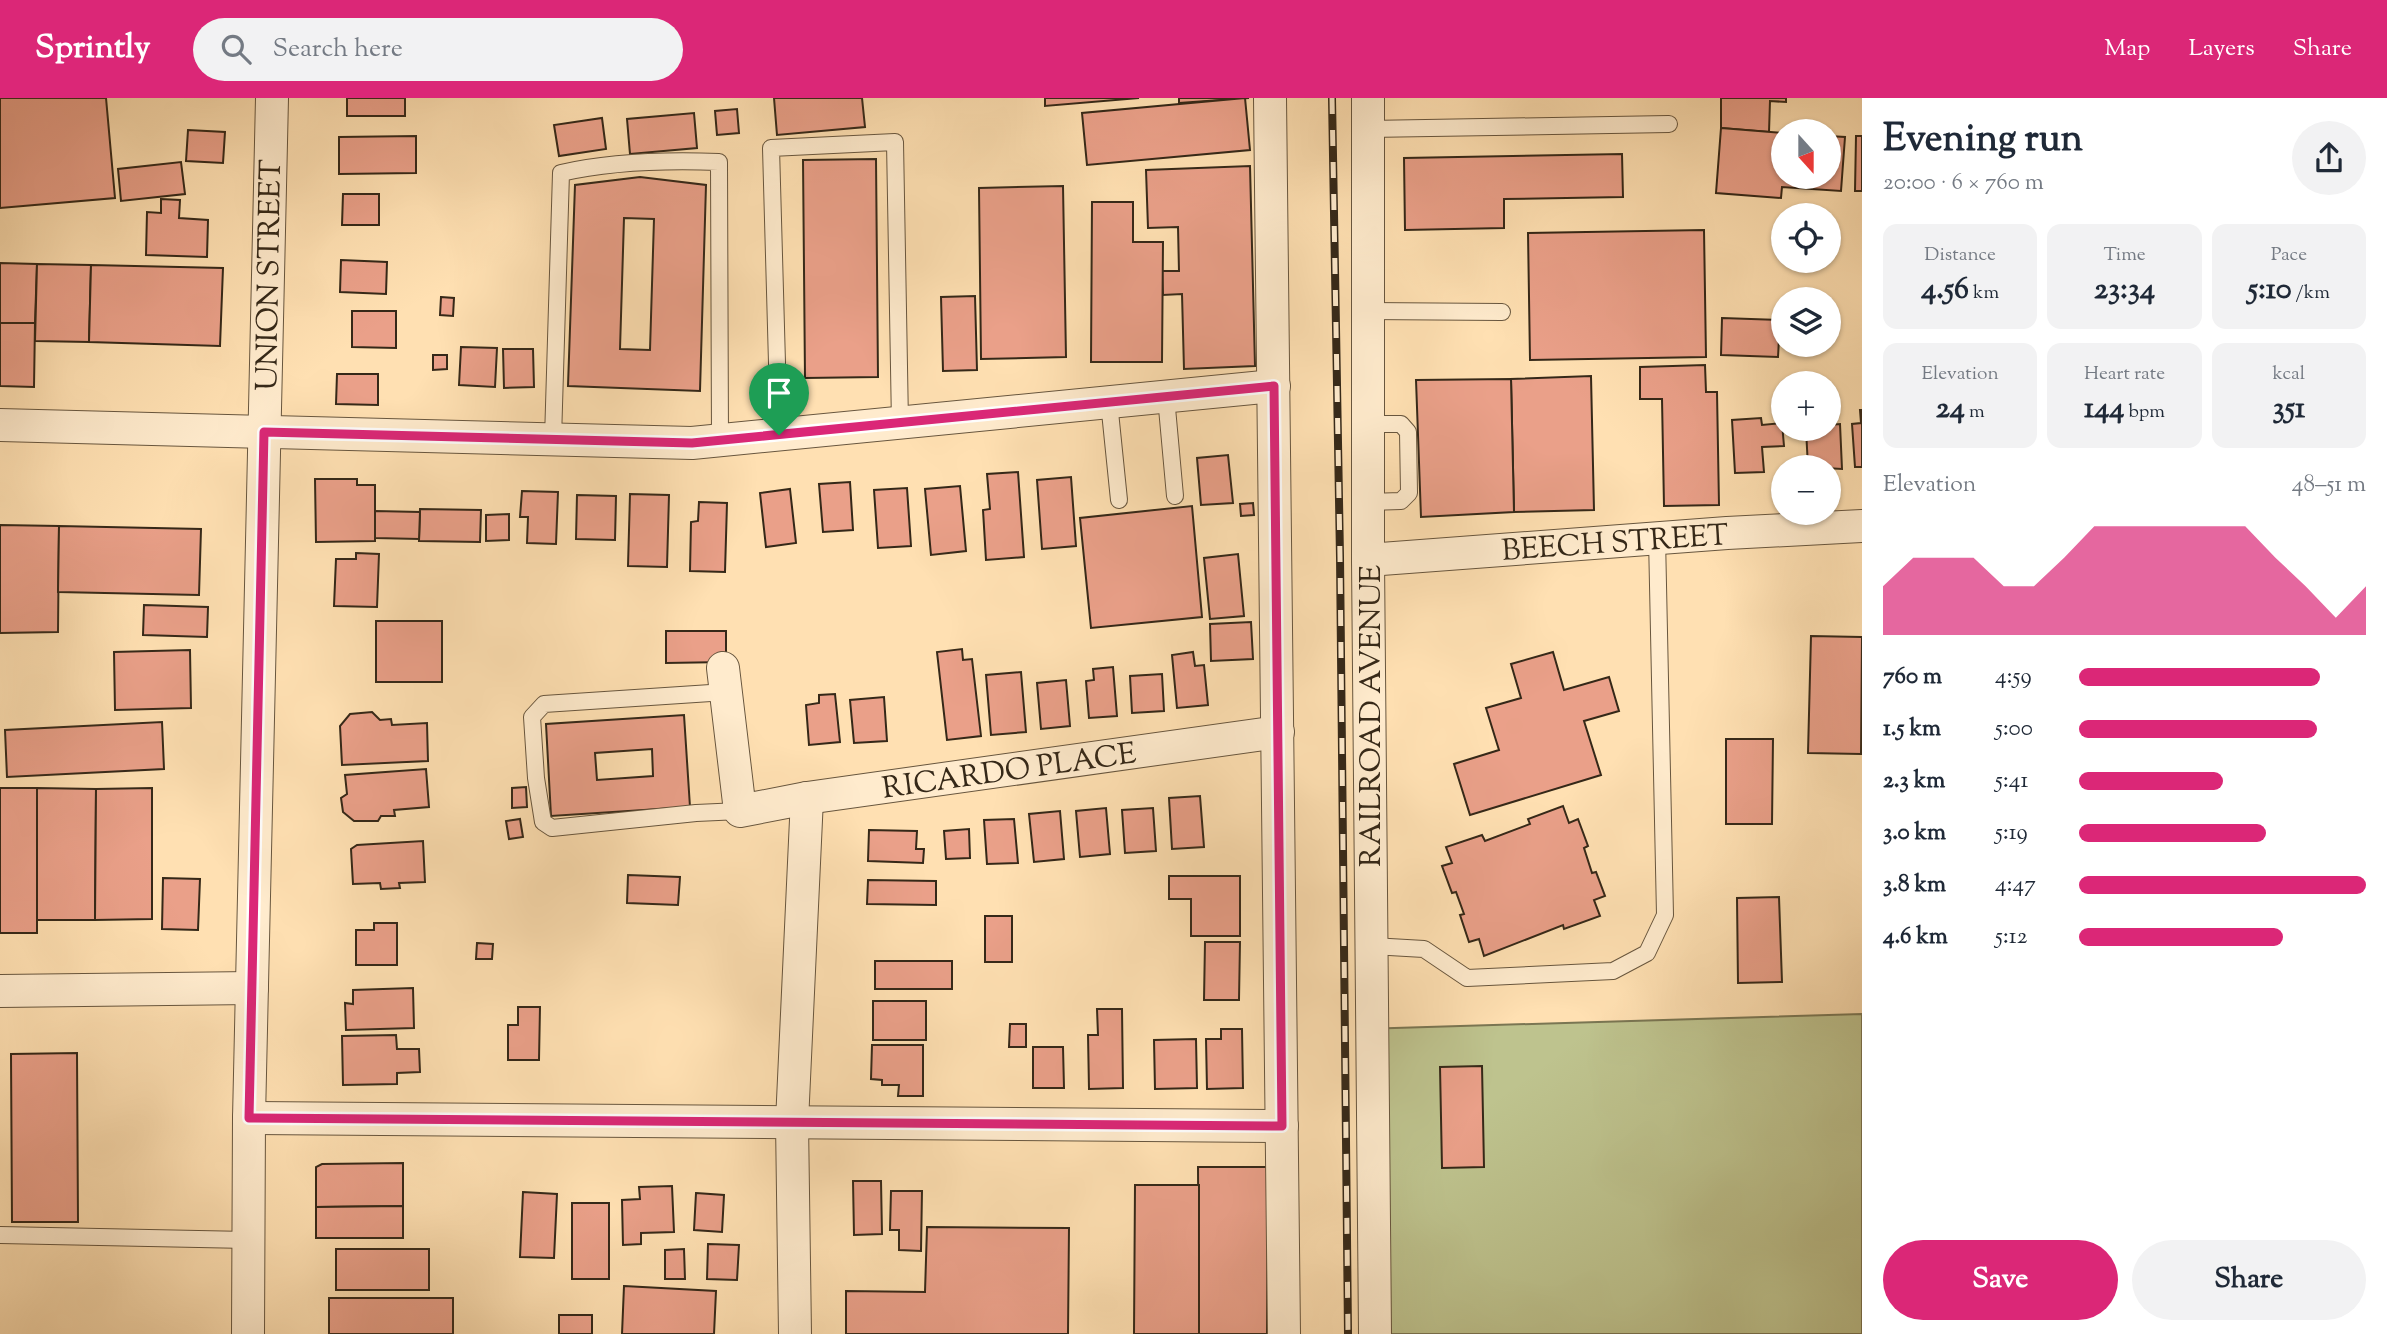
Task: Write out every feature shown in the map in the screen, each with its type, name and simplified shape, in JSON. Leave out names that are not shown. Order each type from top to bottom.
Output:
[{"type":"street","name":"UNION STREET","points":[[248,1334],[249,1118],[272,98]]},
{"type":"street","points":[[1270,98],[1284,1334]]},
{"type":"street","name":"RAILROAD AVENUE","points":[[1368,98],[1368,560],[1375,1334]]},
{"type":"street","points":[[0,425],[692,443],[1274,386]]},
{"type":"street","name":"BEECH STREET","points":[[1368,560],[1657,538],[1862,526]]},
{"type":"street","points":[[724,680],[740,810]]},
{"type":"street","name":"RICARDO PLACE","points":[[740,810],[1278,732]]},
{"type":"street","points":[[795,1334],[792,1122],[807,799]]},
{"type":"street","points":[[0,991],[252,988]]},
{"type":"street","points":[[249,1118],[1282,1126]]},
{"type":"lane","points":[[1368,129],[1669,124]]},
{"type":"lane","points":[[779,435],[771,148],[895,142],[900,423]]},
{"type":"lane","points":[[553,439],[561,173],[587,167],[671,160],[719,162],[720,440]]},
{"type":"lane","points":[[1368,311],[1502,312]]},
{"type":"lane","points":[[1166,397],[1175,496]]},
{"type":"lane","points":[[1109,402],[1119,500]]},
{"type":"lane","points":[[1372,946],[1424,949],[1467,978],[1613,971],[1647,953],[1665,915],[1657,538]]},
{"type":"lane","points":[[724,680],[544,704],[532,717],[536,778],[543,822],[552,828],[740,810]]},
{"type":"lane","points":[[0,1235],[248,1240]]},
{"type":"green space","points":[[1862,1014],[1862,1334],[1359,1334],[1362,1029]]},
{"type":"building","points":[[0,98],[106,98],[115,198],[0,208]]},
{"type":"building","points":[[347,98],[405,98],[405,116],[347,116]]},
{"type":"building","points":[[774,98],[862,98],[865,127],[777,135]]},
{"type":"building","points":[[1045,98],[1139,98],[1045,106]]},
{"type":"building","points":[[1179,98],[1249,98],[1179,103]]},
{"type":"building","points":[[1245,98],[1250,150],[1087,165],[1082,113]]},
{"type":"building","points":[[1721,98],[1786,98],[1786,102],[1770,101],[1769,132],[1721,128]]},
{"type":"building","points":[[737,109],[739,133],[717,135],[715,111]]},
{"type":"building","points":[[694,113],[697,148],[630,154],[627,119]]},
{"type":"building","points":[[602,118],[606,149],[559,156],[554,125]]},
{"type":"building","points":[[1721,128],[1771,132],[1771,189],[1782,189],[1781,198],[1716,193]]},
{"type":"building","points":[[188,130],[225,132],[223,163],[186,161]]},
{"type":"building","points":[[416,136],[416,173],[339,174],[339,137]]},
{"type":"building","points":[[1856,136],[1862,136],[1862,191],[1855,191]]},
{"type":"building","points":[[1841,137],[1845,137],[1841,191],[1812,189],[1841,189]]},
{"type":"building","points":[[1622,154],[1623,197],[1504,199],[1504,228],[1405,230],[1404,158]]},
{"type":"building","points":[[876,159],[878,377],[805,378],[803,160]]},
{"type":"building","points":[[181,162],[185,194],[121,201],[118,169]]},
{"type":"building","points":[[1250,166],[1255,366],[1184,369],[1182,294],[1163,295],[1162,271],[1179,271],[1178,227],[1148,228],[1146,170]]},
{"type":"building","points":[[640,177],[706,185],[700,391],[568,386],[575,185]],"holes":[[[624,218],[654,219],[650,350],[620,349]]]},
{"type":"building","points":[[1063,186],[1066,357],[981,359],[979,188]]},
{"type":"building","points":[[343,194],[379,194],[379,225],[342,225]]},
{"type":"building","points":[[161,199],[180,200],[179,218],[208,220],[207,257],[146,255],[147,212],[161,213]]},
{"type":"building","points":[[1092,202],[1133,202],[1133,242],[1163,242],[1162,362],[1091,362]]},
{"type":"building","points":[[1704,230],[1706,357],[1530,360],[1528,233]]},
{"type":"building","points":[[341,260],[387,262],[386,294],[340,292]]},
{"type":"building","points":[[0,263],[37,264],[35,323],[0,323]]},
{"type":"building","points":[[37,264],[91,265],[89,342],[35,341]]},
{"type":"building","points":[[91,265],[223,268],[220,346],[89,342]]},
{"type":"building","points":[[975,296],[977,370],[943,371],[941,297]]},
{"type":"building","points":[[441,297],[454,298],[453,316],[440,315]]},
{"type":"building","points":[[352,311],[396,311],[396,348],[352,347]]},
{"type":"building","points":[[1722,318],[1771,320],[1771,357],[1721,355]]},
{"type":"building","points":[[0,323],[35,323],[34,387],[0,386]]},
{"type":"building","points":[[461,347],[497,348],[495,387],[459,385]]},
{"type":"building","points":[[503,349],[533,349],[534,387],[504,388]]},
{"type":"building","points":[[433,355],[447,355],[447,369],[433,370]]},
{"type":"building","points":[[1705,365],[1706,392],[1717,392],[1719,505],[1664,506],[1662,399],[1640,399],[1640,367]]},
{"type":"building","points":[[337,374],[378,374],[378,405],[336,404]]},
{"type":"building","points":[[1591,376],[1594,510],[1514,512],[1511,379]]},
{"type":"building","points":[[1511,379],[1514,512],[1421,517],[1416,380]]},
{"type":"building","points":[[1862,410],[1862,467],[1855,467],[1852,424],[1861,423]]},
{"type":"building","points":[[1761,418],[1762,425],[1771,424],[1771,441],[1784,441],[1784,446],[1762,447],[1764,472],[1735,473],[1732,420]]},
{"type":"building","points":[[1807,441],[1841,441],[1842,469],[1841,455],[1807,455]]},
{"type":"building","points":[[1228,455],[1233,503],[1201,505],[1197,458]]},
{"type":"building","points":[[1018,472],[1024,557],[986,560],[983,510],[990,509],[987,474]]},
{"type":"building","points":[[1071,477],[1076,546],[1042,549],[1037,480]]},
{"type":"building","points":[[315,479],[357,479],[357,485],[375,485],[375,541],[316,542]]},
{"type":"building","points":[[850,482],[853,530],[823,532],[819,484]]},
{"type":"building","points":[[960,486],[966,551],[931,555],[925,489]]},
{"type":"building","points":[[907,488],[911,546],[878,548],[874,490]]},
{"type":"building","points":[[790,489],[796,543],[766,547],[760,493]]},
{"type":"building","points":[[522,491],[558,492],[556,544],[527,543],[528,517],[520,517]]},
{"type":"building","points":[[630,494],[669,495],[667,567],[628,566]]},
{"type":"building","points":[[577,495],[616,496],[615,540],[576,539]]},
{"type":"building","points":[[699,502],[727,503],[725,572],[690,571],[691,522],[698,521]]},
{"type":"building","points":[[1253,503],[1254,515],[1241,516],[1240,504]]},
{"type":"building","points":[[1192,506],[1202,617],[1091,628],[1080,518]]},
{"type":"building","points":[[420,509],[481,510],[480,542],[419,541]]},
{"type":"building","points":[[375,511],[420,512],[419,539],[375,538]]},
{"type":"building","points":[[509,514],[509,540],[486,541],[486,515]]},
{"type":"building","points":[[0,525],[59,526],[58,632],[0,633]]},
{"type":"building","points":[[59,526],[201,529],[199,595],[58,592]]},
{"type":"building","points":[[356,553],[379,554],[377,607],[334,606],[336,559],[356,559]]},
{"type":"building","points":[[1238,554],[1244,616],[1210,619],[1204,558]]},
{"type":"building","points":[[144,605],[208,607],[207,637],[143,635]]},
{"type":"building","points":[[376,621],[442,621],[442,682],[376,682]]},
{"type":"building","points":[[1251,622],[1253,659],[1211,661],[1210,624]]},
{"type":"building","points":[[666,631],[726,631],[726,662],[666,663]]},
{"type":"building","points":[[1811,636],[1862,637],[1861,754],[1808,753]]},
{"type":"building","points":[[962,649],[963,660],[972,659],[981,736],[947,740],[937,652]]},
{"type":"building","points":[[190,650],[191,708],[115,710],[114,652]]},
{"type":"building","points":[[1193,652],[1195,666],[1204,665],[1208,705],[1177,708],[1172,655]]},
{"type":"building","points":[[1553,652],[1564,690],[1609,677],[1619,711],[1584,721],[1601,775],[1470,815],[1454,764],[1499,750],[1486,708],[1521,698],[1511,664]]},
{"type":"building","points":[[1113,667],[1117,716],[1089,718],[1086,681],[1094,680],[1093,669]]},
{"type":"building","points":[[1021,672],[1026,732],[991,735],[986,675]]},
{"type":"building","points":[[1162,674],[1164,711],[1132,713],[1130,676]]},
{"type":"building","points":[[1066,680],[1070,726],[1041,729],[1037,683]]},
{"type":"building","points":[[835,694],[840,742],[809,745],[806,705],[819,703],[819,695]]},
{"type":"building","points":[[884,697],[887,741],[854,743],[850,700]]},
{"type":"building","points":[[372,712],[380,720],[391,719],[392,725],[427,723],[428,761],[342,765],[340,726],[350,714]]},
{"type":"building","points":[[684,715],[690,807],[551,816],[546,724]],"holes":[[[652,749],[653,776],[597,780],[595,753]]]},
{"type":"building","points":[[162,722],[164,769],[7,777],[5,730]]},
{"type":"building","points":[[1726,739],[1773,739],[1772,824],[1726,824]]},
{"type":"building","points":[[426,769],[429,807],[394,810],[395,816],[381,816],[378,821],[354,821],[343,812],[341,798],[347,794],[345,775]]},
{"type":"building","points":[[526,787],[527,807],[512,808],[512,788]]},
{"type":"building","points":[[0,788],[37,788],[37,933],[0,933]]},
{"type":"building","points":[[37,788],[96,789],[95,920],[37,920]]},
{"type":"building","points":[[152,788],[152,919],[95,920],[96,789]]},
{"type":"building","points":[[1200,796],[1204,847],[1172,849],[1169,798]]},
{"type":"building","points":[[1563,806],[1569,823],[1578,819],[1588,846],[1584,848],[1592,873],[1596,872],[1605,896],[1594,900],[1600,916],[1564,929],[1563,925],[1484,956],[1479,939],[1469,942],[1460,915],[1464,914],[1456,892],[1452,893],[1442,866],[1452,863],[1446,847],[1482,835],[1485,841],[1530,824],[1528,819]]},
{"type":"building","points":[[1106,808],[1110,854],[1080,857],[1076,811]]},
{"type":"building","points":[[1153,808],[1156,851],[1125,853],[1122,810]]},
{"type":"building","points":[[1060,811],[1064,859],[1034,862],[1029,814]]},
{"type":"building","points":[[520,819],[523,837],[509,839],[506,821]]},
{"type":"building","points":[[1014,819],[1018,863],[987,864],[984,820]]},
{"type":"building","points":[[969,829],[970,858],[946,859],[944,831]]},
{"type":"building","points":[[869,830],[917,831],[916,849],[924,849],[923,863],[868,861]]},
{"type":"building","points":[[423,841],[425,882],[399,883],[400,888],[381,889],[380,883],[353,884],[351,849],[357,845]]},
{"type":"building","points":[[628,875],[680,877],[678,905],[627,903]]},
{"type":"building","points":[[1169,876],[1240,876],[1240,936],[1191,936],[1191,899],[1169,899]]},
{"type":"building","points":[[163,878],[200,879],[198,930],[162,929]]},
{"type":"building","points":[[868,880],[936,881],[936,905],[867,904]]},
{"type":"building","points":[[1779,897],[1782,982],[1738,983],[1737,898]]},
{"type":"building","points":[[985,916],[1012,916],[1012,962],[985,962]]},
{"type":"building","points":[[374,923],[397,923],[397,965],[356,965],[356,930],[374,930]]},
{"type":"building","points":[[1205,942],[1240,942],[1239,1000],[1204,1000]]},
{"type":"building","points":[[477,943],[493,944],[492,959],[476,959]]},
{"type":"building","points":[[875,961],[952,961],[952,989],[875,989]]},
{"type":"building","points":[[413,988],[414,1028],[346,1030],[345,1003],[353,1004],[353,990]]},
{"type":"building","points":[[873,1001],[926,1001],[926,1040],[873,1040]]},
{"type":"building","points":[[518,1007],[540,1007],[539,1060],[508,1060],[508,1025],[518,1025]]},
{"type":"building","points":[[1097,1009],[1122,1009],[1123,1088],[1089,1089],[1088,1035],[1098,1035]]},
{"type":"building","points":[[1010,1024],[1026,1024],[1026,1047],[1009,1047]]},
{"type":"building","points":[[1221,1029],[1242,1029],[1243,1088],[1207,1089],[1206,1039],[1221,1039]]},
{"type":"building","points":[[396,1035],[397,1049],[419,1049],[420,1072],[397,1073],[397,1084],[343,1085],[342,1036]]},
{"type":"building","points":[[1196,1039],[1197,1088],[1155,1089],[1154,1040]]},
{"type":"building","points":[[872,1045],[923,1045],[923,1096],[898,1096],[899,1085],[882,1085],[882,1080],[871,1079]]},
{"type":"building","points":[[1033,1047],[1063,1047],[1064,1088],[1033,1088]]},
{"type":"building","points":[[77,1053],[78,1222],[12,1222],[11,1054]]},
{"type":"building","points":[[1482,1066],[1484,1167],[1442,1168],[1440,1067]]},
{"type":"building","points":[[403,1163],[403,1206],[316,1207],[316,1167],[322,1164]]},
{"type":"building","points":[[1198,1167],[1268,1167],[1267,1334],[1199,1334]]},
{"type":"building","points":[[853,1181],[881,1181],[882,1234],[854,1235]]},
{"type":"building","points":[[1135,1185],[1199,1185],[1199,1334],[1134,1334]]},
{"type":"building","points":[[672,1186],[674,1232],[641,1233],[641,1244],[623,1245],[622,1200],[640,1199],[639,1187]]},
{"type":"building","points":[[891,1191],[922,1191],[921,1251],[899,1250],[899,1230],[890,1230]]},
{"type":"building","points":[[523,1192],[557,1194],[554,1258],[520,1257]]},
{"type":"building","points":[[696,1193],[724,1195],[722,1232],[694,1230]]},
{"type":"building","points":[[572,1203],[609,1203],[609,1279],[572,1279]]},
{"type":"building","points":[[403,1206],[403,1238],[316,1238],[316,1207]]},
{"type":"building","points":[[927,1227],[1069,1228],[1068,1334],[846,1334],[846,1291],[925,1292]]},
{"type":"building","points":[[708,1244],[739,1245],[737,1280],[707,1279]]},
{"type":"building","points":[[336,1249],[429,1249],[429,1290],[336,1290]]},
{"type":"building","points":[[684,1249],[685,1279],[665,1279],[665,1250]]},
{"type":"building","points":[[624,1286],[716,1291],[714,1334],[622,1334]]},
{"type":"building","points":[[329,1298],[453,1298],[453,1334],[329,1334]]},
{"type":"building","points":[[559,1315],[592,1315],[592,1334],[559,1334]]},
{"type":"railway","points":[[1332,98],[1348,1334]]},
{"type":"route","points":[[1274,386],[1282,1126],[249,1118],[264,432],[692,443],[779,435],[1274,386]]}]
